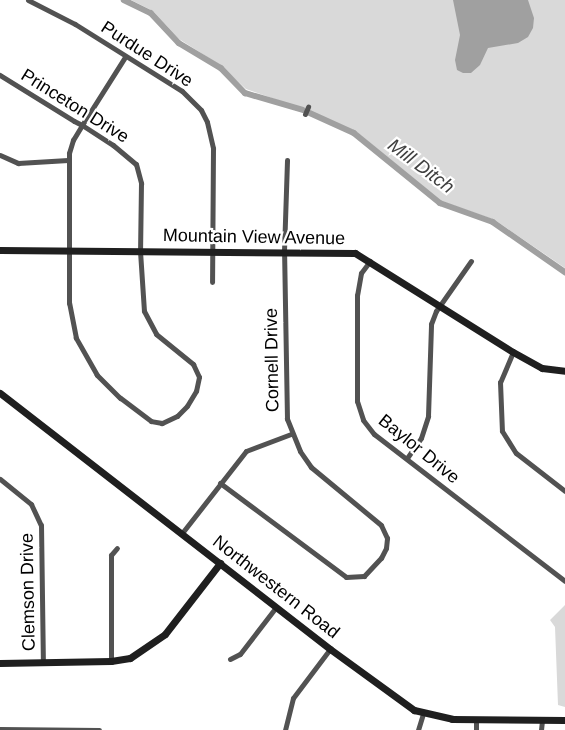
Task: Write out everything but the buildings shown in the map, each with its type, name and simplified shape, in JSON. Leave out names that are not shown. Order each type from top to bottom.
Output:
[{"type":"street","name":"Purdue Drive","points":[[28,0],[54,12],[182,91],[201,110],[207,122],[213,148],[212,282]]},
{"type":"street","name":"Princeton Drive","points":[[0,75],[82,125],[136,164],[141,183],[141,298],[149,323],[156,334],[193,364],[199,378],[196,391],[187,406],[177,416],[162,423],[151,421],[120,398],[85,358],[76,338],[70,310],[68,160],[73,140],[82,125],[125,56]]},
{"type":"street","points":[[305,114],[308,108]]},
{"type":"street","points":[[0,155],[18,163],[68,160]]},
{"type":"street","name":"Cornell Drive","points":[[220,483],[338,573],[354,578],[364,576],[381,558],[386,548],[385,532],[311,467],[291,434],[285,404],[284,251],[287,160]]},
{"type":"street","name":"Mountain View Avenue","points":[[0,250],[350,252],[371,261],[513,352],[542,368],[565,371]]},
{"type":"street","points":[[407,458],[421,438],[428,416],[428,335],[440,305],[471,260]]},
{"type":"street","name":"Baylor Drive","points":[[371,261],[361,273],[357,295],[357,401],[363,420],[370,430],[565,581]]},
{"type":"street","points":[[513,352],[500,382],[502,431],[516,452],[565,491]]},
{"type":"street","name":"Northwestern Road","points":[[0,393],[401,702],[423,714],[476,720],[565,720]]},
{"type":"street","points":[[182,533],[246,451],[291,434]]},
{"type":"street","name":"Clemson Drive","points":[[0,478],[32,504],[41,525],[43,662]]},
{"type":"street","points":[[111,661],[111,555],[116,548]]},
{"type":"street","points":[[0,663],[111,661],[130,658],[154,644],[220,563]]},
{"type":"street","points":[[230,659],[240,654],[276,607]]},
{"type":"street","points":[[284,730],[293,698],[330,649]]},
{"type":"street","points":[[418,730],[423,714]]},
{"type":"street","points":[[476,720],[476,730]]},
{"type":"street","points":[[541,730],[542,720]]},
{"type":"street","points":[[0,729],[99,730]]},
{"type":"shaded area","points":[[131,0],[565,0],[565,268],[495,220],[441,201],[357,132],[315,113],[246,89],[220,65],[179,39],[153,11]]},
{"type":"shaded area","points":[[453,0],[528,0],[534,18],[533,28],[528,37],[518,43],[488,48],[480,65],[471,73],[463,73],[457,70],[455,60],[460,35]]},
{"type":"shaded area","points":[[565,605],[565,707],[558,705],[555,627],[550,620]]},
{"type":"waterway","name":"Mill Ditch","points":[[124,0],[151,13],[179,43],[221,68],[245,93],[303,110]]},
{"type":"waterway","name":"Mill Ditch","points":[[310,113],[354,133],[440,203],[493,222],[565,272]]}]
